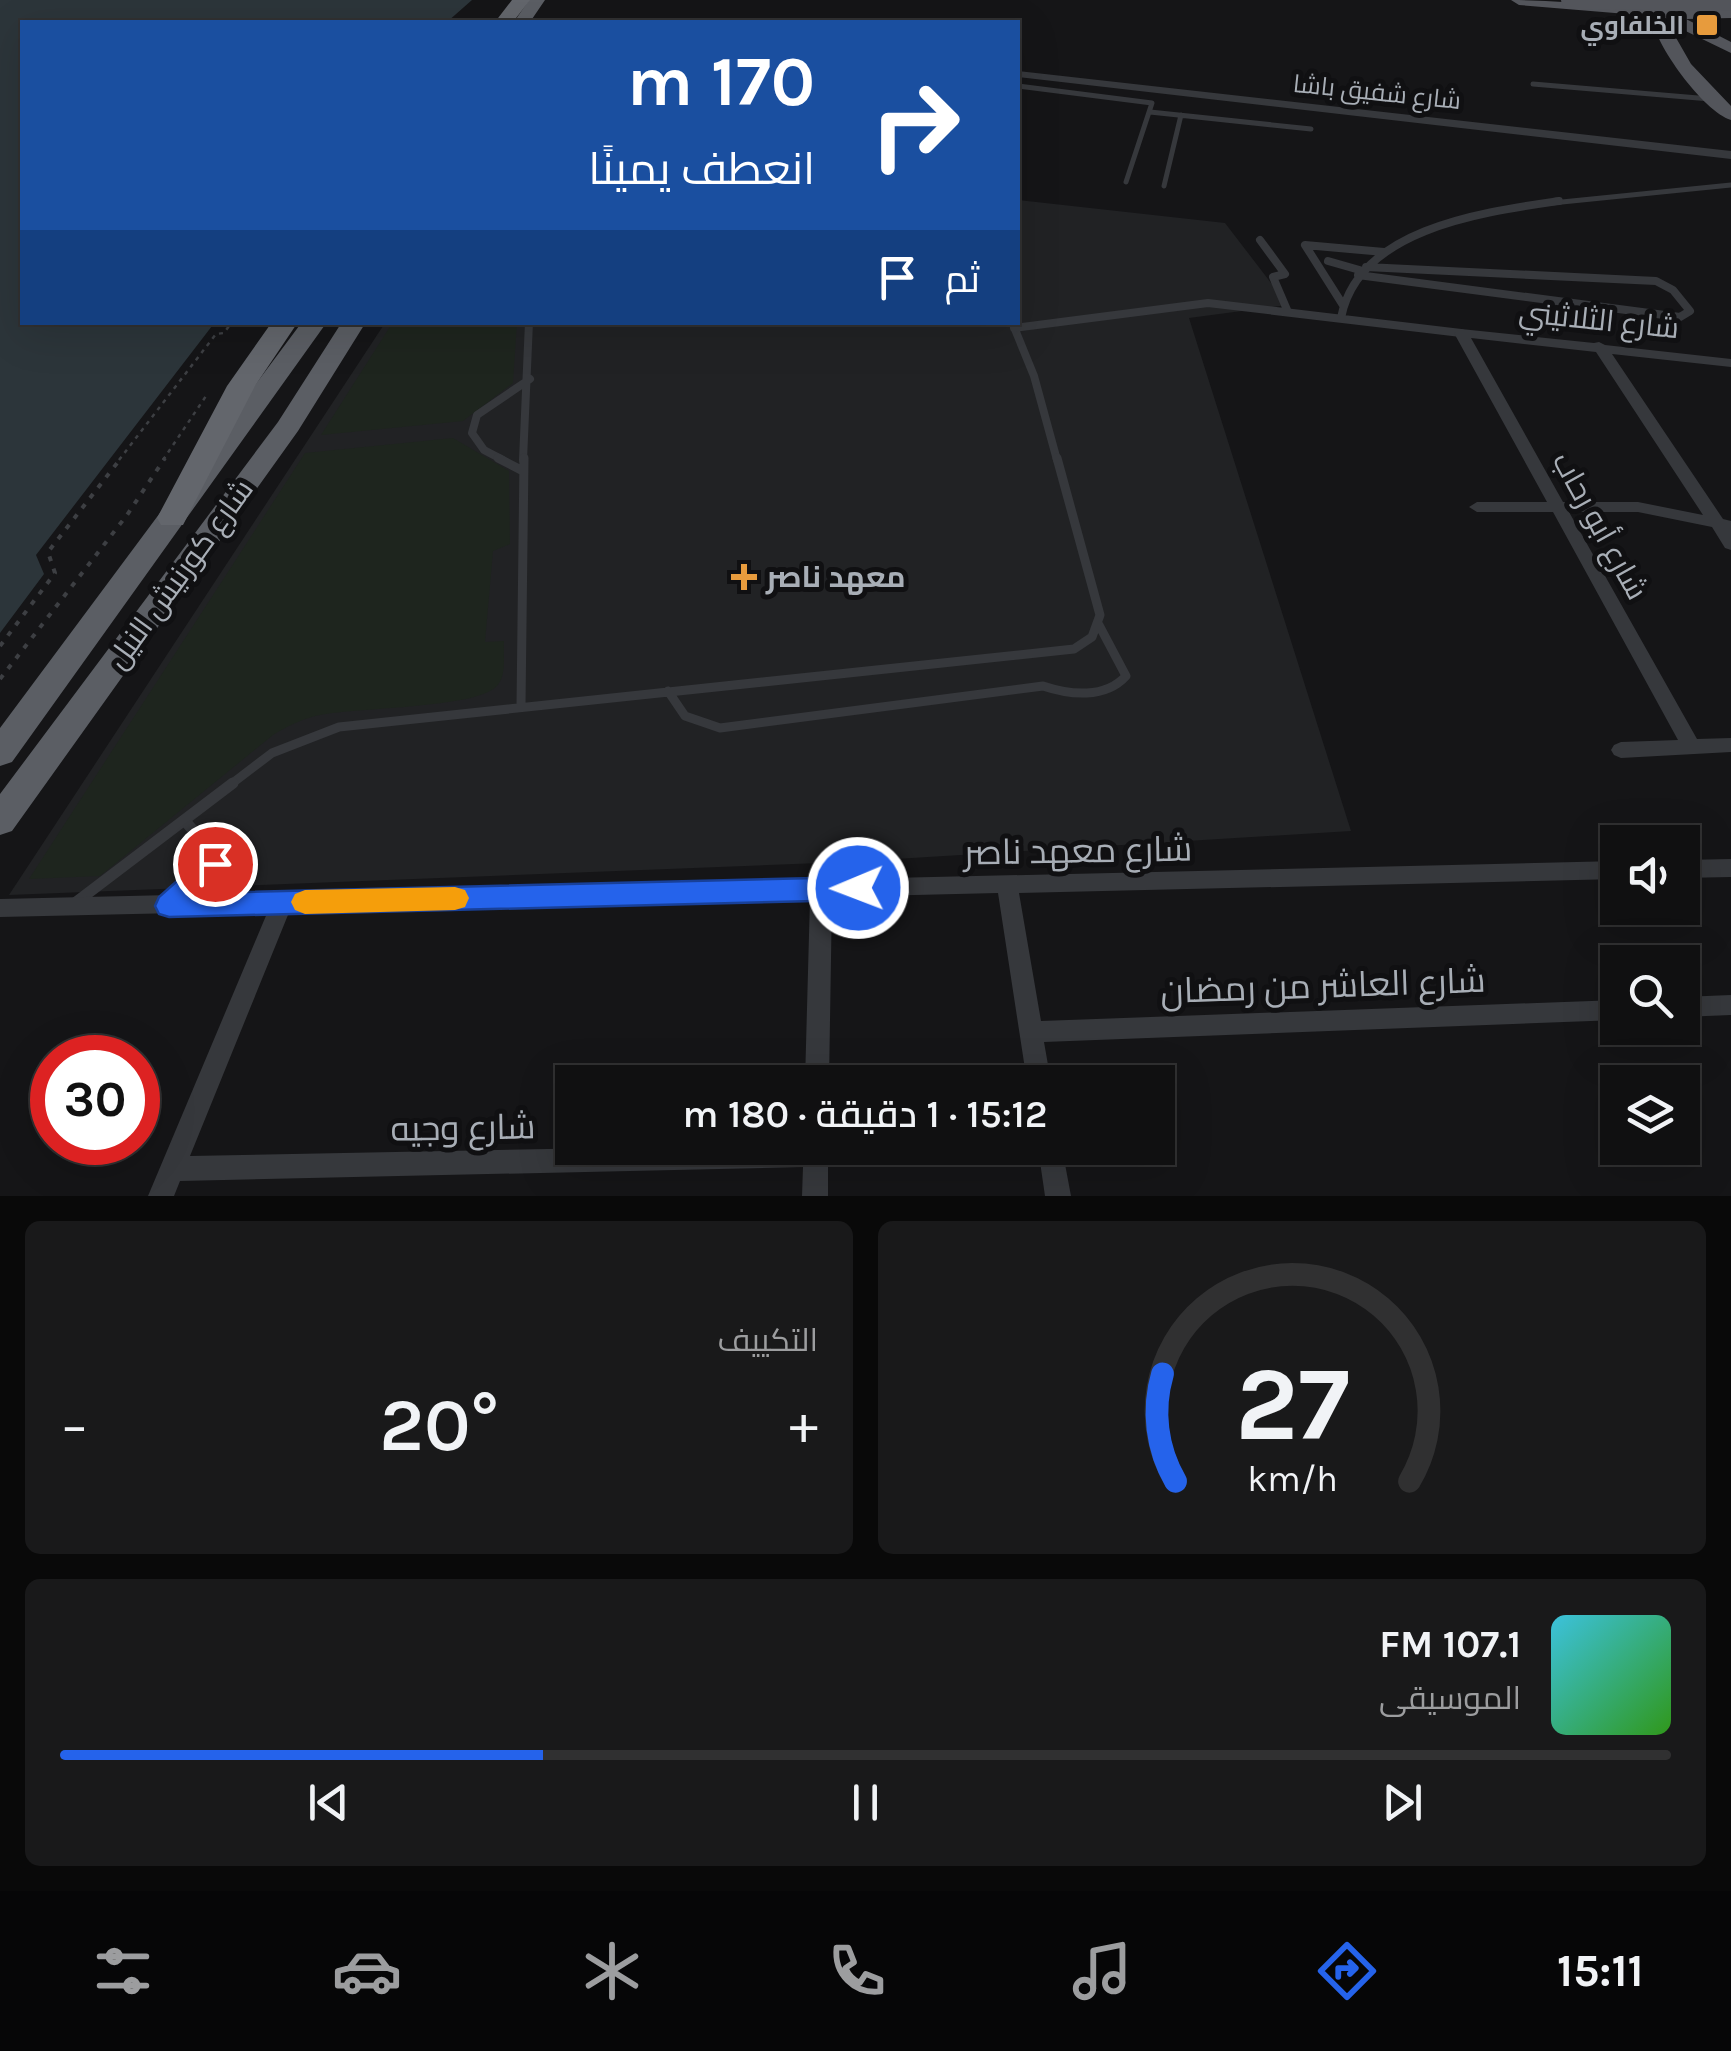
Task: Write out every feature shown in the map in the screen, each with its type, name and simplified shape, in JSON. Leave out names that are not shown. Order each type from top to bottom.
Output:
[{"type":"highway","points":[[506,20],[521,0]]},
{"type":"highway","points":[[172,518],[240,386],[283,325]]},
{"type":"highway","name":"شارع كورنيش النيل","points":[[0,752],[313,325]]},
{"type":"highway","name":"شارع كورنيش النيل","points":[[0,821],[289,425],[352,325]]},
{"type":"highway","points":[[286,364],[296,372],[326,368]]},
{"type":"highway","points":[[245,421],[267,416],[285,420],[289,425]]},
{"type":"main road","points":[[1519,0],[1658,6],[1731,48]]},
{"type":"main road","points":[[1635,0],[1688,14],[1731,36]]},
{"type":"main road","points":[[1564,2],[1731,2]]},
{"type":"main road","points":[[1564,2],[1665,36]]},
{"type":"main road","points":[[1658,6],[1665,36],[1713,100],[1731,115]]},
{"type":"main road","points":[[1688,14],[1731,13]]},
{"type":"street","name":"شارع شفيق باشا","points":[[1020,74],[1731,155]]},
{"type":"street","name":"شارع الثلاثيني","points":[[1460,333],[1731,363]]},
{"type":"street","name":"شارع أبو رحاب","points":[[1460,333],[1692,747]]},
{"type":"street","points":[[1599,346],[1726,522],[1731,544]]},
{"type":"street","points":[[1476,507],[1658,509],[1726,522]]},
{"type":"street","points":[[1621,750],[1731,745]]},
{"type":"street","points":[[1700,869],[1731,868]]},
{"type":"street","name":"شارع معهد ناصر","points":[[0,908],[1600,870]]},
{"type":"street","points":[[1007,885],[1037,1065]]},
{"type":"street","points":[[817,1065],[820,890]]},
{"type":"street","points":[[161,1196],[282,902]]},
{"type":"street","points":[[1700,1006],[1731,1005]]},
{"type":"street","name":"شارع العاشر من رمضان","points":[[1031,1032],[1600,1011]]},
{"type":"street","name":"شارع وجيه","points":[[172,1169],[555,1159]]},
{"type":"street","points":[[815,1196],[816,1165]]},
{"type":"street","points":[[1053,1165],[1058,1196]]},
{"type":"lane","points":[[1533,84],[1713,100]]},
{"type":"lane","points":[[1020,86],[1149,100],[1150,112],[1126,182]]},
{"type":"lane","points":[[1150,112],[1312,130]]},
{"type":"lane","points":[[1164,186],[1181,115]]},
{"type":"lane","points":[[1340,318],[1362,271],[1384,252],[1463,222],[1609,192],[1731,184]]},
{"type":"lane","points":[[1260,240],[1285,274],[1273,277],[1288,312]]},
{"type":"lane","points":[[1343,305],[1304,245],[1384,252]]},
{"type":"lane","points":[[1322,275],[1335,246]]},
{"type":"lane","points":[[1328,261],[1362,271],[1680,318],[1690,311],[1673,290],[1656,281],[1362,271]]},
{"type":"lane","points":[[1020,324],[1197,303],[1460,333]]},
{"type":"lane","points":[[522,706],[523,471],[530,379],[529,325]]},
{"type":"lane","points":[[668,691],[686,716],[720,728],[1043,686],[1070,695],[1116,687],[1126,676],[1100,625],[1034,376],[1013,325]]},
{"type":"lane","points":[[523,471],[484,450],[472,433],[477,415],[530,379]]},
{"type":"lane","points":[[69,908],[272,753],[338,727],[1058,654],[1086,644],[1100,625]]},
{"type":"lane","points":[[169,906],[209,872],[218,858],[184,820]]},
{"type":"path","points":[[0,646],[56,573],[48,552],[216,334],[224,333],[230,325]]},
{"type":"path","points":[[0,679],[127,515],[206,396]]},
{"type":"shaded area","points":[[0,0],[472,0],[449,20],[20,20],[20,325],[217,325],[212,326],[36,555],[44,574],[0,633]]},
{"type":"shaded area","name":"معهد ناصر","points":[[1020,200],[1225,223],[1288,305],[1189,318],[1351,831],[846,862],[9,895],[384,325],[1020,325]]},
{"type":"shaded area","points":[[391,325],[517,325],[513,383],[463,421],[321,435]]},
{"type":"shaded area","points":[[453,438],[509,471],[510,544],[493,551],[485,642],[504,641],[503,671],[497,686],[465,699],[333,713],[299,722],[273,735],[100,876],[29,879],[305,453]]},
{"type":"slow traffic","points":[[305,902],[455,898]]},
{"type":"place","name":"الخلفاوي","points":[[1707,25]]},
{"type":"place","name":"معهد ناصر","points":[[744,577]]},
{"type":"route","points":[[215,864],[169,906],[858,888]]}]
